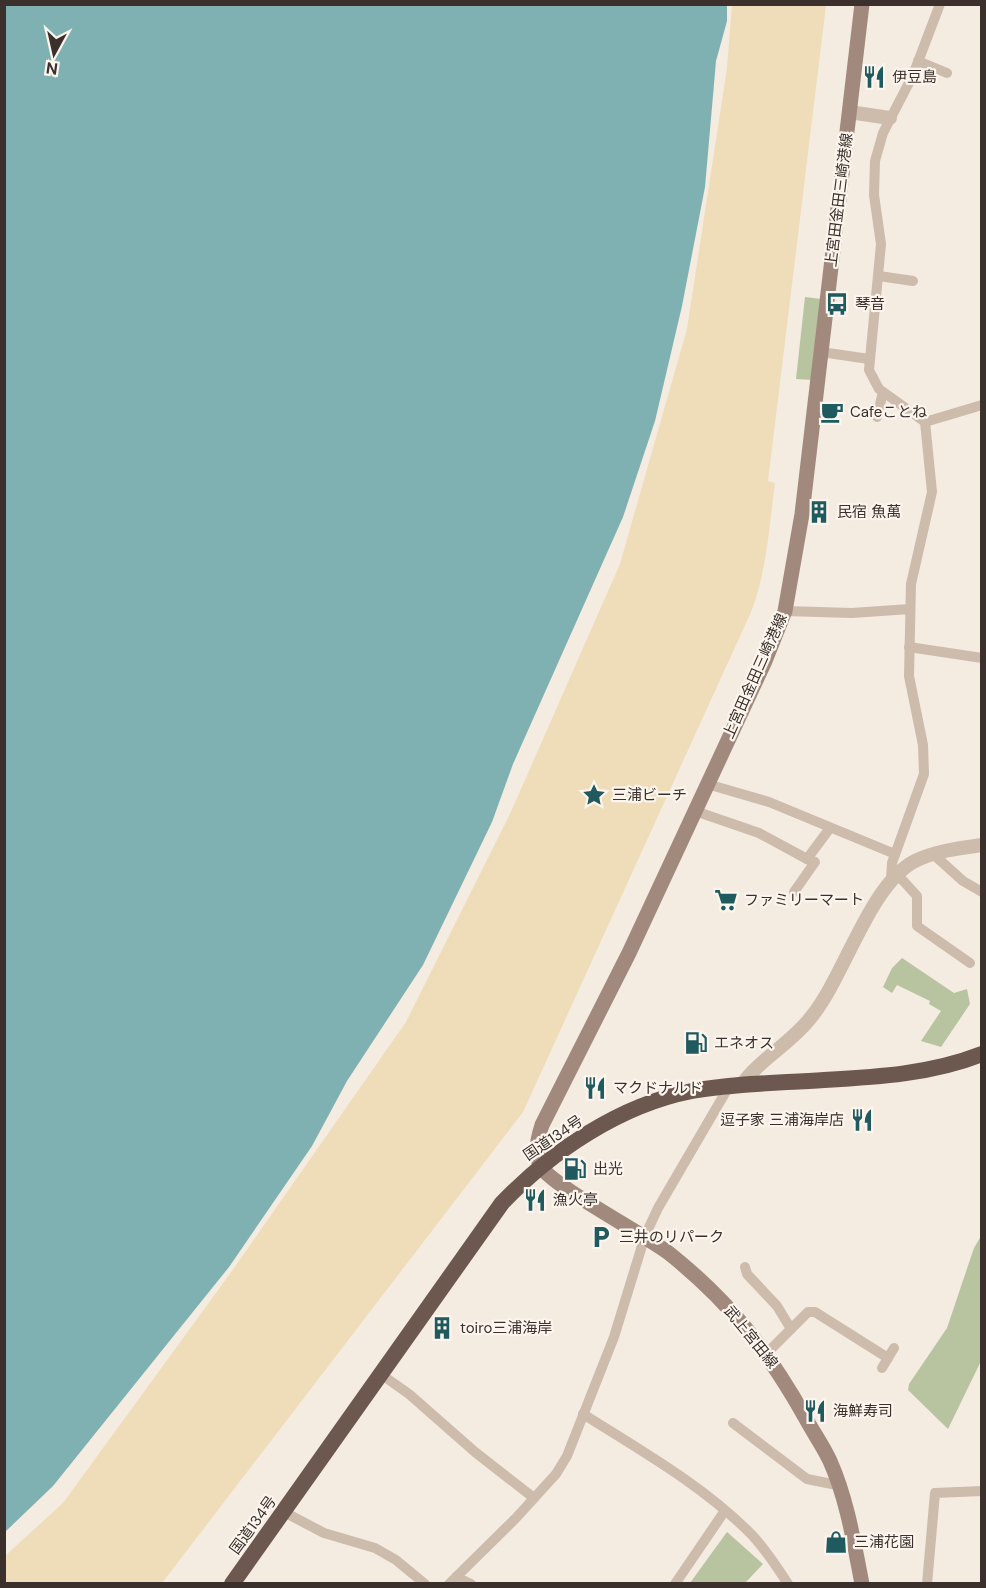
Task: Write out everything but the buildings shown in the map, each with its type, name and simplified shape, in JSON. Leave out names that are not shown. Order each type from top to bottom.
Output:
[{"type":"highway","name":"国道134号","points":[[232,1584],[502,1203],[540,1166],[619,1117],[692,1092],[908,1074],[951,1065],[981,1054]]},
{"type":"main road","name":"上宮田金田三崎港線","points":[[540,1166],[537,1152],[542,1125],[609,996],[765,661],[785,611],[802,514],[862,4]]},
{"type":"main road","name":"武上宮田線","points":[[540,1166],[555,1182],[645,1236],[711,1290],[767,1353],[830,1461],[851,1528],[862,1584]]},
{"type":"street","points":[[894,877],[895,854],[924,774],[922,745],[909,676],[910,609],[912,572],[932,492],[925,422],[883,392],[871,376],[869,359],[881,244],[874,173],[879,144],[918,61],[940,4]]},
{"type":"street","points":[[918,61],[947,73]]},
{"type":"street","points":[[849,112],[890,118]]},
{"type":"street","points":[[879,276],[912,281]]},
{"type":"street","points":[[821,352],[869,359]]},
{"type":"street","points":[[877,417],[883,392]]},
{"type":"street","points":[[925,422],[981,405]]},
{"type":"street","points":[[785,611],[852,613],[910,609]]},
{"type":"street","points":[[909,646],[977,661]]},
{"type":"street","points":[[707,784],[768,802],[895,854]]},
{"type":"street","points":[[695,811],[759,833],[814,862],[794,891]]},
{"type":"street","points":[[807,859],[830,828]]},
{"type":"street","points":[[452,1580],[534,1498],[556,1474],[567,1456],[614,1337],[645,1236],[658,1208],[734,1087],[794,1036],[813,1015],[894,877],[912,862],[933,854],[981,845]]},
{"type":"street","points":[[933,854],[963,881],[981,892]]},
{"type":"street","points":[[894,877],[917,896],[917,926],[931,930],[960,950],[970,963]]},
{"type":"street","points":[[745,1267],[747,1275],[766,1293],[790,1329]]},
{"type":"street","points":[[767,1353],[808,1312],[815,1312],[891,1353],[882,1368]]},
{"type":"street","points":[[382,1375],[409,1394],[475,1452],[534,1498]]},
{"type":"street","points":[[583,1414],[676,1475],[752,1535],[788,1584]]},
{"type":"street","points":[[733,1423],[807,1479],[837,1485]]},
{"type":"street","points":[[927,1584],[935,1493],[981,1491]]},
{"type":"street","points":[[284,1512],[324,1533],[375,1548],[396,1560],[425,1584]]},
{"type":"street","points":[[675,1584],[724,1512]]},
{"type":"street","points":[[452,1580],[471,1584]]},
{"type":"green space","points":[[805,297],[821,299],[812,380],[796,379]]},
{"type":"green space","points":[[902,958],[954,993],[967,989],[970,1004],[941,1047],[921,1041],[941,1011],[929,1004],[930,1001],[897,985],[892,993],[883,987],[892,968]]},
{"type":"green space","points":[[981,1236],[981,1361],[948,1429],[908,1390],[909,1384],[947,1328],[974,1248]]},
{"type":"green space","points":[[727,1532],[763,1564],[745,1583],[690,1583]]},
{"type":"sand","name":"三浦ビーチ","points":[[732,5],[826,5],[768,481],[775,483],[761,581],[751,612],[523,1112],[162,1583],[5,1583],[5,1556],[63,1503],[232,1271],[406,1022],[510,814],[620,564],[687,329],[727,68]]},
{"type":"water","points":[[5,4],[727,5],[727,21],[716,61],[705,187],[682,306],[655,421],[623,517],[513,764],[492,822],[423,965],[347,1081],[312,1146],[229,1267],[53,1486],[5,1532]]},
{"type":"place","name":"伊豆島","points":[[874,77]]},
{"type":"place","name":"琴音","points":[[837,304]]},
{"type":"place","name":"Cafeことね","points":[[832,412]]},
{"type":"place","name":"民宿 魚萬","points":[[819,512]]},
{"type":"place","name":"三浦ビーチ","points":[[594,795]]},
{"type":"place","name":"ファミリーマート","points":[[726,900]]},
{"type":"place","name":"エネオス","points":[[696,1043]]},
{"type":"place","name":"マクドナルド","points":[[595,1088]]},
{"type":"place","name":"逗子家 三浦海岸店","points":[[862,1120]]},
{"type":"place","name":"出光","points":[[575,1169]]},
{"type":"place","name":"漁火亭","points":[[535,1200]]},
{"type":"place","name":"三井のリパーク","points":[[601,1237]]},
{"type":"place","name":"toiro三浦海岸","points":[[442,1328]]},
{"type":"place","name":"海鮮寿司","points":[[815,1411]]},
{"type":"place","name":"三浦花園","points":[[836,1542]]}]
